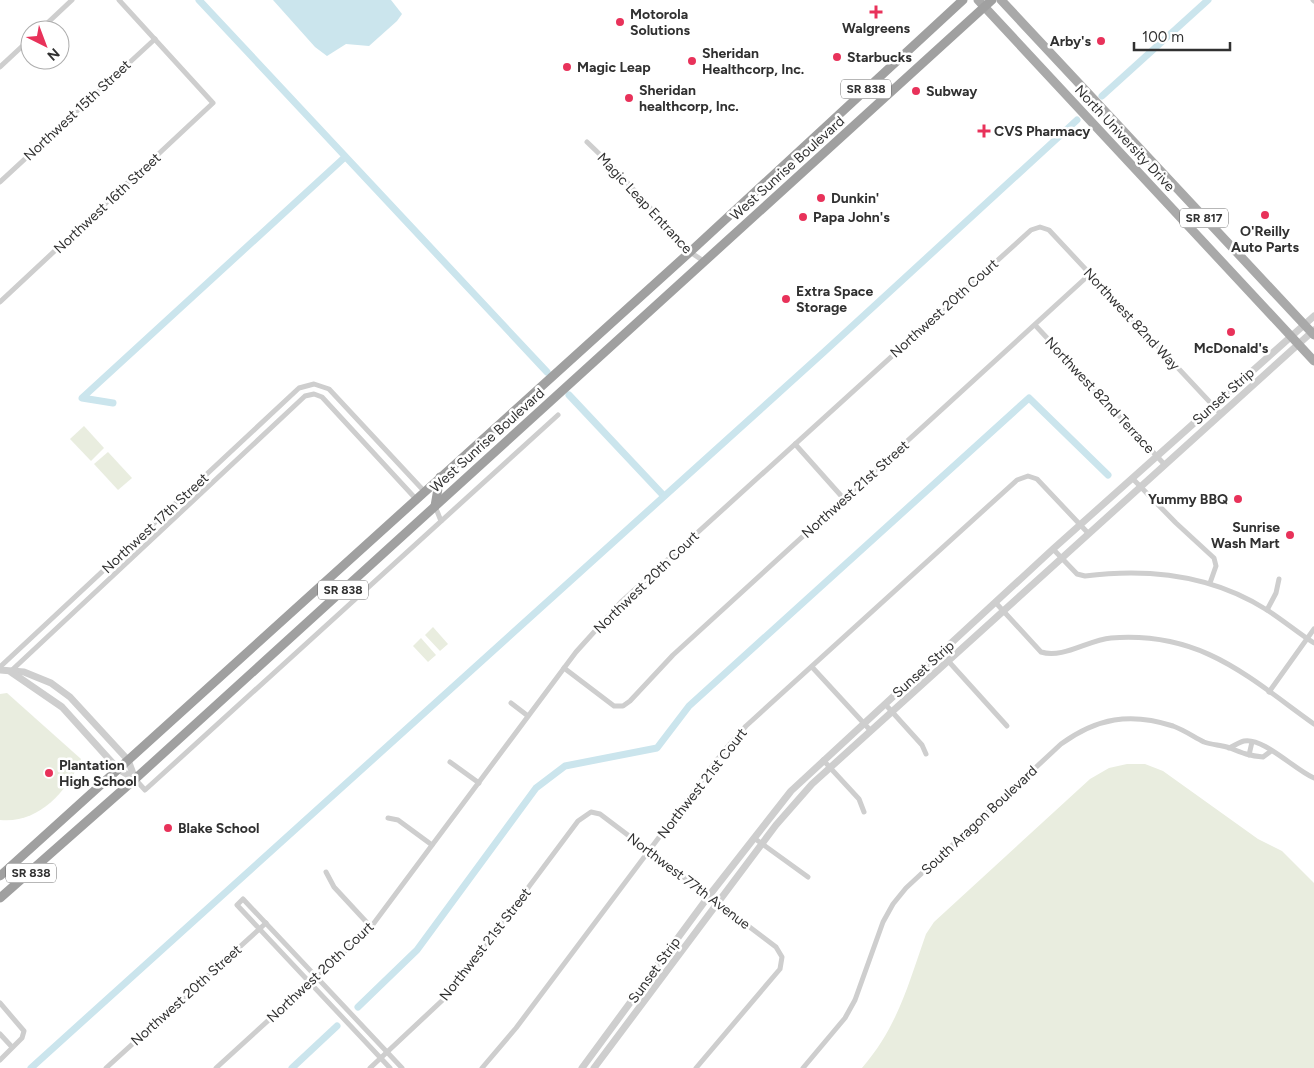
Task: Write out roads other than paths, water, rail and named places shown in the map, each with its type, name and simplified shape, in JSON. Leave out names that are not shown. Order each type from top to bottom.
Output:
[{"type":"highway","name":"West Sunrise Boulevard","points":[[0,876],[690,252],[963,0]]},
{"type":"highway","name":"West Sunrise Boulevard","points":[[0,898],[135,779],[705,262],[981,3],[992,0]]},
{"type":"highway","points":[[435,506],[440,477]]},
{"type":"main road","name":"North University Drive","points":[[1001,0],[1313,333]]},
{"type":"main road","name":"North University Drive","points":[[981,3],[1314,361]]},
{"type":"street","points":[[51,20],[72,0]]},
{"type":"street","points":[[119,0],[155,38]]},
{"type":"street","name":"Northwest 16th Street","points":[[0,302],[213,103],[155,38]]},
{"type":"street","name":"Northwest 15th Street","points":[[0,182],[155,38]]},
{"type":"street","points":[[0,67],[20,48]]},
{"type":"street","name":"Magic Leap Entrance","points":[[587,142],[613,167],[690,252],[705,262]]},
{"type":"street","name":"Northwest 82nd Way","points":[[1040,227],[1049,230],[1221,414]]},
{"type":"street","name":"Northwest 20th Court","points":[[216,1068],[371,927],[564,668],[622,601],[1031,230],[1040,227]]},
{"type":"street","name":"Northwest 21st Street","points":[[564,668],[614,706],[623,706],[630,701],[673,655],[1090,274]]},
{"type":"street","name":"Sunset Strip","points":[[582,1068],[708,897],[791,791],[1080,525],[1314,316]]},
{"type":"street","name":"Northwest 82nd Terrace","points":[[1035,325],[1165,465]]},
{"type":"street","name":"Sunset Strip","points":[[594,1068],[788,809],[829,767],[1313,333]]},
{"type":"street","name":"Northwest 17th Street","points":[[0,669],[299,388],[314,384],[329,389],[424,491]]},
{"type":"street","name":"Northwest 17th Street","points":[[10,672],[305,396],[314,394],[322,397],[416,499]]},
{"type":"street","points":[[10,672],[62,707],[118,769],[135,779],[145,790],[558,414]]},
{"type":"street","points":[[795,444],[844,499]]},
{"type":"street","name":"Northwest 21st Court","points":[[482,1068],[516,1028],[734,739],[1017,480],[1028,476],[1037,478],[1080,525]]},
{"type":"street","points":[[1132,478],[1214,558],[1216,566],[1210,583]]},
{"type":"street","points":[[435,506],[441,521]]},
{"type":"street","points":[[1080,525],[1088,533]]},
{"type":"street","points":[[1054,549],[1077,574],[1085,576],[1148,572],[1210,583],[1244,597],[1267,610],[1314,644]]},
{"type":"street","points":[[1267,610],[1276,593],[1279,580]]},
{"type":"street","points":[[996,603],[1041,652],[1050,655],[1110,638],[1139,638],[1176,642],[1212,654],[1237,668],[1314,724]]},
{"type":"street","points":[[1269,692],[1314,629]]},
{"type":"street","points":[[941,653],[1006,726]]},
{"type":"street","points":[[812,667],[870,730]]},
{"type":"street","points":[[0,669],[10,672],[24,672],[51,683],[80,705],[128,760],[135,779]]},
{"type":"street","points":[[511,703],[528,716]]},
{"type":"street","points":[[885,704],[922,745],[926,754]]},
{"type":"street","name":"South Aragon Boulevard","points":[[802,1068],[844,1018],[855,1000],[883,922],[893,904],[906,888],[1061,744],[1076,733],[1102,721],[1149,720],[1175,727],[1206,743],[1230,748],[1248,755]]},
{"type":"street","points":[[1230,748],[1245,740],[1265,745],[1271,751],[1314,778]]},
{"type":"street","points":[[1252,742],[1248,755],[1263,757],[1271,751]]},
{"type":"street","points":[[823,760],[858,799],[864,812]]},
{"type":"street","points":[[450,762],[479,783]]},
{"type":"street","name":"Northwest 21st Street","points":[[370,1068],[448,995],[578,821],[591,812]]},
{"type":"street","name":"Northwest 77th Avenue","points":[[591,812],[600,814],[717,902],[776,947],[782,957],[780,969],[696,1068]]},
{"type":"street","points":[[388,818],[398,820],[432,845]]},
{"type":"street","points":[[754,838],[808,877]]},
{"type":"street","points":[[326,872],[334,888],[371,927]]},
{"type":"street","points":[[390,1068],[237,905],[244,899],[402,1068]]},
{"type":"street","name":"Northwest 20th Street","points":[[106,1068],[266,923]]},
{"type":"street","points":[[0,1003],[23,1028],[22,1038],[0,1060]]},
{"type":"street","points":[[0,1034],[12,1047]]},
{"type":"water","points":[[273,0],[391,0],[402,14],[397,21],[369,46],[346,44],[327,56],[315,47]]},
{"type":"waterway","points":[[199,0],[547,372]]},
{"type":"waterway","points":[[1102,96],[1208,0]]},
{"type":"waterway","points":[[31,1068],[824,352],[1077,120]]},
{"type":"waterway","points":[[113,403],[82,398],[345,157]]},
{"type":"waterway","points":[[569,395],[663,495]]},
{"type":"waterway","points":[[358,1007],[417,950],[536,788],[565,766],[657,748],[689,706],[1029,398],[1108,475]]},
{"type":"waterway","points":[[292,1068],[337,1026]]},
{"type":"place","name":"Walgreens","points":[[876,12]]},
{"type":"place","name":"Motorola Solutions","points":[[620,22]]},
{"type":"place","name":"Arby's","points":[[1101,41]]},
{"type":"place","name":"Starbucks","points":[[837,57]]},
{"type":"place","name":"Sheridan Healthcorp, Inc.","points":[[692,61]]},
{"type":"place","name":"Magic Leap","points":[[567,67]]},
{"type":"place","name":"Subway","points":[[916,91]]},
{"type":"place","name":"Sheridan healthcorp, Inc.","points":[[629,98]]},
{"type":"place","name":"CVS Pharmacy","points":[[984,131]]},
{"type":"place","name":"Dunkin'","points":[[821,198]]},
{"type":"place","name":"O'Reilly Auto Parts","points":[[1265,215]]},
{"type":"place","name":"Papa John's","points":[[803,217]]},
{"type":"place","name":"Extra Space Storage","points":[[786,299]]},
{"type":"place","name":"McDonald's","points":[[1231,332]]},
{"type":"place","name":"Yummy BBQ","points":[[1238,499]]},
{"type":"place","name":"Sunrise Wash Mart","points":[[1290,535]]},
{"type":"place","name":"Plantation High School","points":[[49,773]]},
{"type":"place","name":"Blake School","points":[[168,828]]}]
